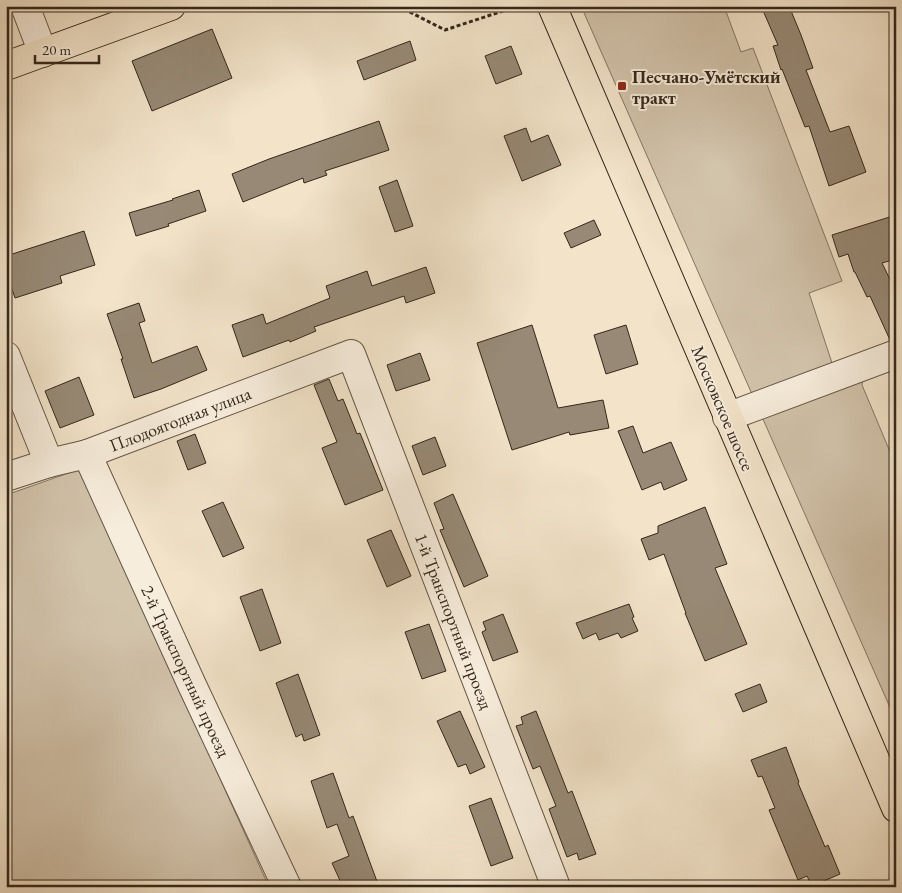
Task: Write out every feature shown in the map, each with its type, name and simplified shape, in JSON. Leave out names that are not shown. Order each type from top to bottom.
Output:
[{"type":"main road","points":[[6,66],[172,6]]},
{"type":"main road","name":"Московское шоссе","points":[[552,6],[896,808]]},
{"type":"street","points":[[25,6],[43,53]]},
{"type":"street","name":"Плодоягодная улица","points":[[6,477],[49,463],[87,454],[351,354]]},
{"type":"street","name":"1-й Транспортный проезд","points":[[351,354],[556,887]]},
{"type":"street","points":[[727,417],[896,354]]},
{"type":"street","points":[[6,356],[49,463]]},
{"type":"street","name":"2-й Транспортный проезд","points":[[87,454],[192,685],[287,887]]},
{"type":"path","points":[[398,6],[445,30],[518,6]]},
{"type":"shaded area","points":[[581,6],[724,6],[741,52],[753,48],[842,281],[809,293],[835,372],[866,361],[862,385],[896,466],[896,721]]},
{"type":"shaded area","points":[[80,469],[269,887],[6,887],[6,495]]},
{"type":"building","points":[[761,6],[789,6],[813,68],[806,70],[830,132],[849,126],[866,172],[829,186],[809,126],[805,127],[781,70],[773,46],[778,45]]},
{"type":"building","points":[[212,29],[232,78],[152,111],[132,61]]},
{"type":"building","points":[[410,41],[416,60],[364,80],[357,61]]},
{"type":"building","points":[[511,46],[522,74],[496,84],[485,56]]},
{"type":"building","points":[[379,121],[389,150],[325,171],[327,175],[304,183],[303,178],[243,202],[232,174],[269,159]]},
{"type":"building","points":[[526,128],[531,142],[548,135],[561,165],[522,181],[504,136]]},
{"type":"building","points":[[397,180],[413,226],[395,232],[379,187]]},
{"type":"building","points":[[199,190],[206,211],[168,224],[169,226],[136,236],[129,213]]},
{"type":"building","points":[[896,215],[896,259],[882,263],[896,292],[896,339],[890,340],[870,296],[867,297],[854,272],[848,254],[839,257],[832,235]]},
{"type":"building","points":[[594,220],[601,235],[571,248],[564,233]]},
{"type":"building","points":[[84,231],[95,265],[60,276],[62,283],[15,298],[6,271],[6,256]]},
{"type":"building","points":[[426,267],[435,293],[406,303],[404,296],[314,327],[316,331],[290,342],[289,340],[243,357],[232,325],[263,314],[266,324],[330,298],[326,286],[367,271],[372,286]]},
{"type":"building","points":[[139,303],[145,321],[139,323],[152,363],[197,346],[207,370],[134,398],[107,314]]},
{"type":"building","points":[[532,325],[558,408],[603,400],[609,428],[570,435],[569,432],[512,450],[477,343]]},
{"type":"building","points":[[626,325],[638,364],[606,374],[594,335]]},
{"type":"building","points":[[420,353],[430,380],[396,391],[387,365]]},
{"type":"building","points":[[79,377],[94,415],[60,428],[45,391]]},
{"type":"building","points":[[329,379],[338,401],[343,399],[357,434],[360,433],[383,490],[345,505],[322,448],[337,442],[314,385]]},
{"type":"building","points":[[633,426],[643,453],[671,442],[687,480],[664,490],[661,482],[642,490],[618,431]]},
{"type":"building","points":[[195,434],[206,463],[188,470],[177,441]]},
{"type":"building","points":[[435,437],[446,466],[423,475],[412,446]]},
{"type":"building","points":[[453,494],[488,576],[464,587],[440,530],[444,529],[434,503]]},
{"type":"building","points":[[223,502],[244,548],[223,557],[202,511]]},
{"type":"building","points":[[705,507],[727,564],[715,568],[747,644],[705,661],[685,613],[664,554],[649,560],[641,539],[658,533],[658,526]]},
{"type":"building","points":[[391,530],[411,576],[387,587],[367,540]]},
{"type":"building","points":[[262,589],[281,643],[260,651],[240,597]]},
{"type":"building","points":[[629,604],[634,617],[632,618],[638,631],[621,638],[618,633],[599,640],[596,633],[583,639],[576,623]]},
{"type":"building","points":[[503,614],[518,652],[493,661],[482,632],[486,630],[483,622]]},
{"type":"building","points":[[429,624],[446,671],[422,679],[405,632]]},
{"type":"building","points":[[298,674],[320,735],[304,741],[302,734],[296,737],[276,683]]},
{"type":"building","points":[[760,684],[767,702],[743,712],[735,694]]},
{"type":"building","points":[[460,711],[485,767],[470,774],[466,764],[458,767],[437,721]]},
{"type":"building","points":[[536,711],[568,793],[572,791],[596,854],[579,860],[577,853],[567,857],[549,809],[556,806],[540,766],[533,769],[516,726],[523,724],[521,717]]},
{"type":"building","points":[[786,747],[798,783],[825,847],[828,845],[840,874],[812,886],[807,876],[798,880],[769,810],[775,808],[762,776],[758,777],[751,760]]},
{"type":"building","points":[[333,773],[349,818],[353,816],[379,887],[343,887],[332,863],[349,856],[337,824],[327,828],[311,781]]},
{"type":"building","points":[[491,798],[513,858],[491,866],[469,806]]},
{"type":"place","name":"Песчано-Умётский тракт","points":[[622,86]]}]
